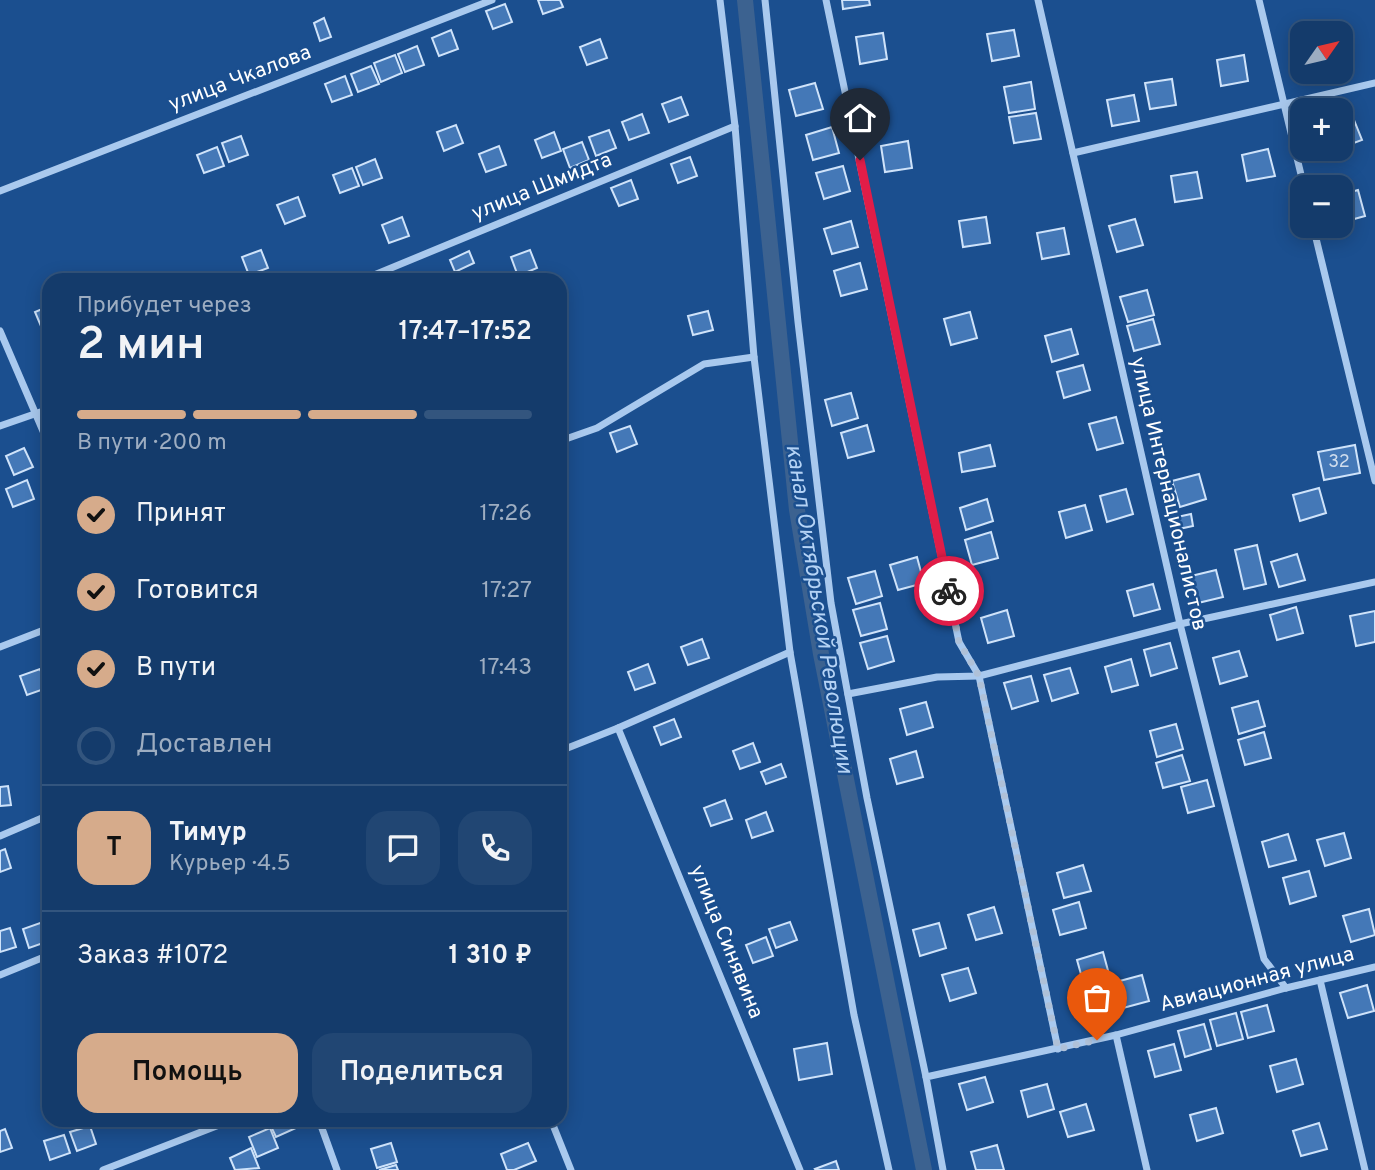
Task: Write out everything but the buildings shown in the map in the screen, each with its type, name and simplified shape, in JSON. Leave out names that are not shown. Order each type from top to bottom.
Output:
[{"type":"street","name":"улица Чкалова","points":[[0,191],[492,0]]},
{"type":"street","points":[[720,0],[735,127],[754,356],[790,652],[854,1016],[889,1170]]},
{"type":"street","points":[[765,0],[798,322],[831,603],[943,1170]]},
{"type":"street","points":[[827,0],[959,642],[979,676],[1058,1049]]},
{"type":"street","name":"улица Интернационалистов","points":[[1038,0],[1180,624],[1264,959],[1286,988]]},
{"type":"street","points":[[1259,0],[1301,175]]},
{"type":"street","points":[[1073,153],[1375,83]]},
{"type":"street","name":"улица Шмидта","points":[[379,273],[735,127]]},
{"type":"street","points":[[1316,238],[1375,481]]},
{"type":"street","points":[[0,331],[42,429]]},
{"type":"street","points":[[567,439],[597,428],[704,363],[754,356]]},
{"type":"street","points":[[0,426],[42,412]]},
{"type":"street","points":[[848,694],[937,677],[979,676],[1180,624],[1375,582]]},
{"type":"street","points":[[0,647],[42,631]]},
{"type":"street","points":[[567,748],[790,652]]},
{"type":"street","name":"улица Синявина","points":[[618,728],[800,1170]]},
{"type":"street","points":[[0,836],[42,818]]},
{"type":"street","points":[[0,975],[42,959]]},
{"type":"street","name":"Авиационная улица","points":[[926,1077],[1116,1035],[1286,988],[1375,967]]},
{"type":"street","points":[[1320,980],[1365,1170]]},
{"type":"street","points":[[1116,1035],[1147,1170]]},
{"type":"street","points":[[103,1170],[214,1127]]},
{"type":"street","points":[[322,1127],[337,1170]]},
{"type":"street","points":[[554,1127],[571,1170]]},
{"type":"waterway","name":"канал Октябрьской Революции","points":[[745,0],[797,510],[821,654],[924,1170]]},
{"type":"way so far","points":[[949,591],[959,642],[979,676],[1058,1049],[1097,1040]]},
{"type":"route","points":[[860,160],[949,591]]}]
